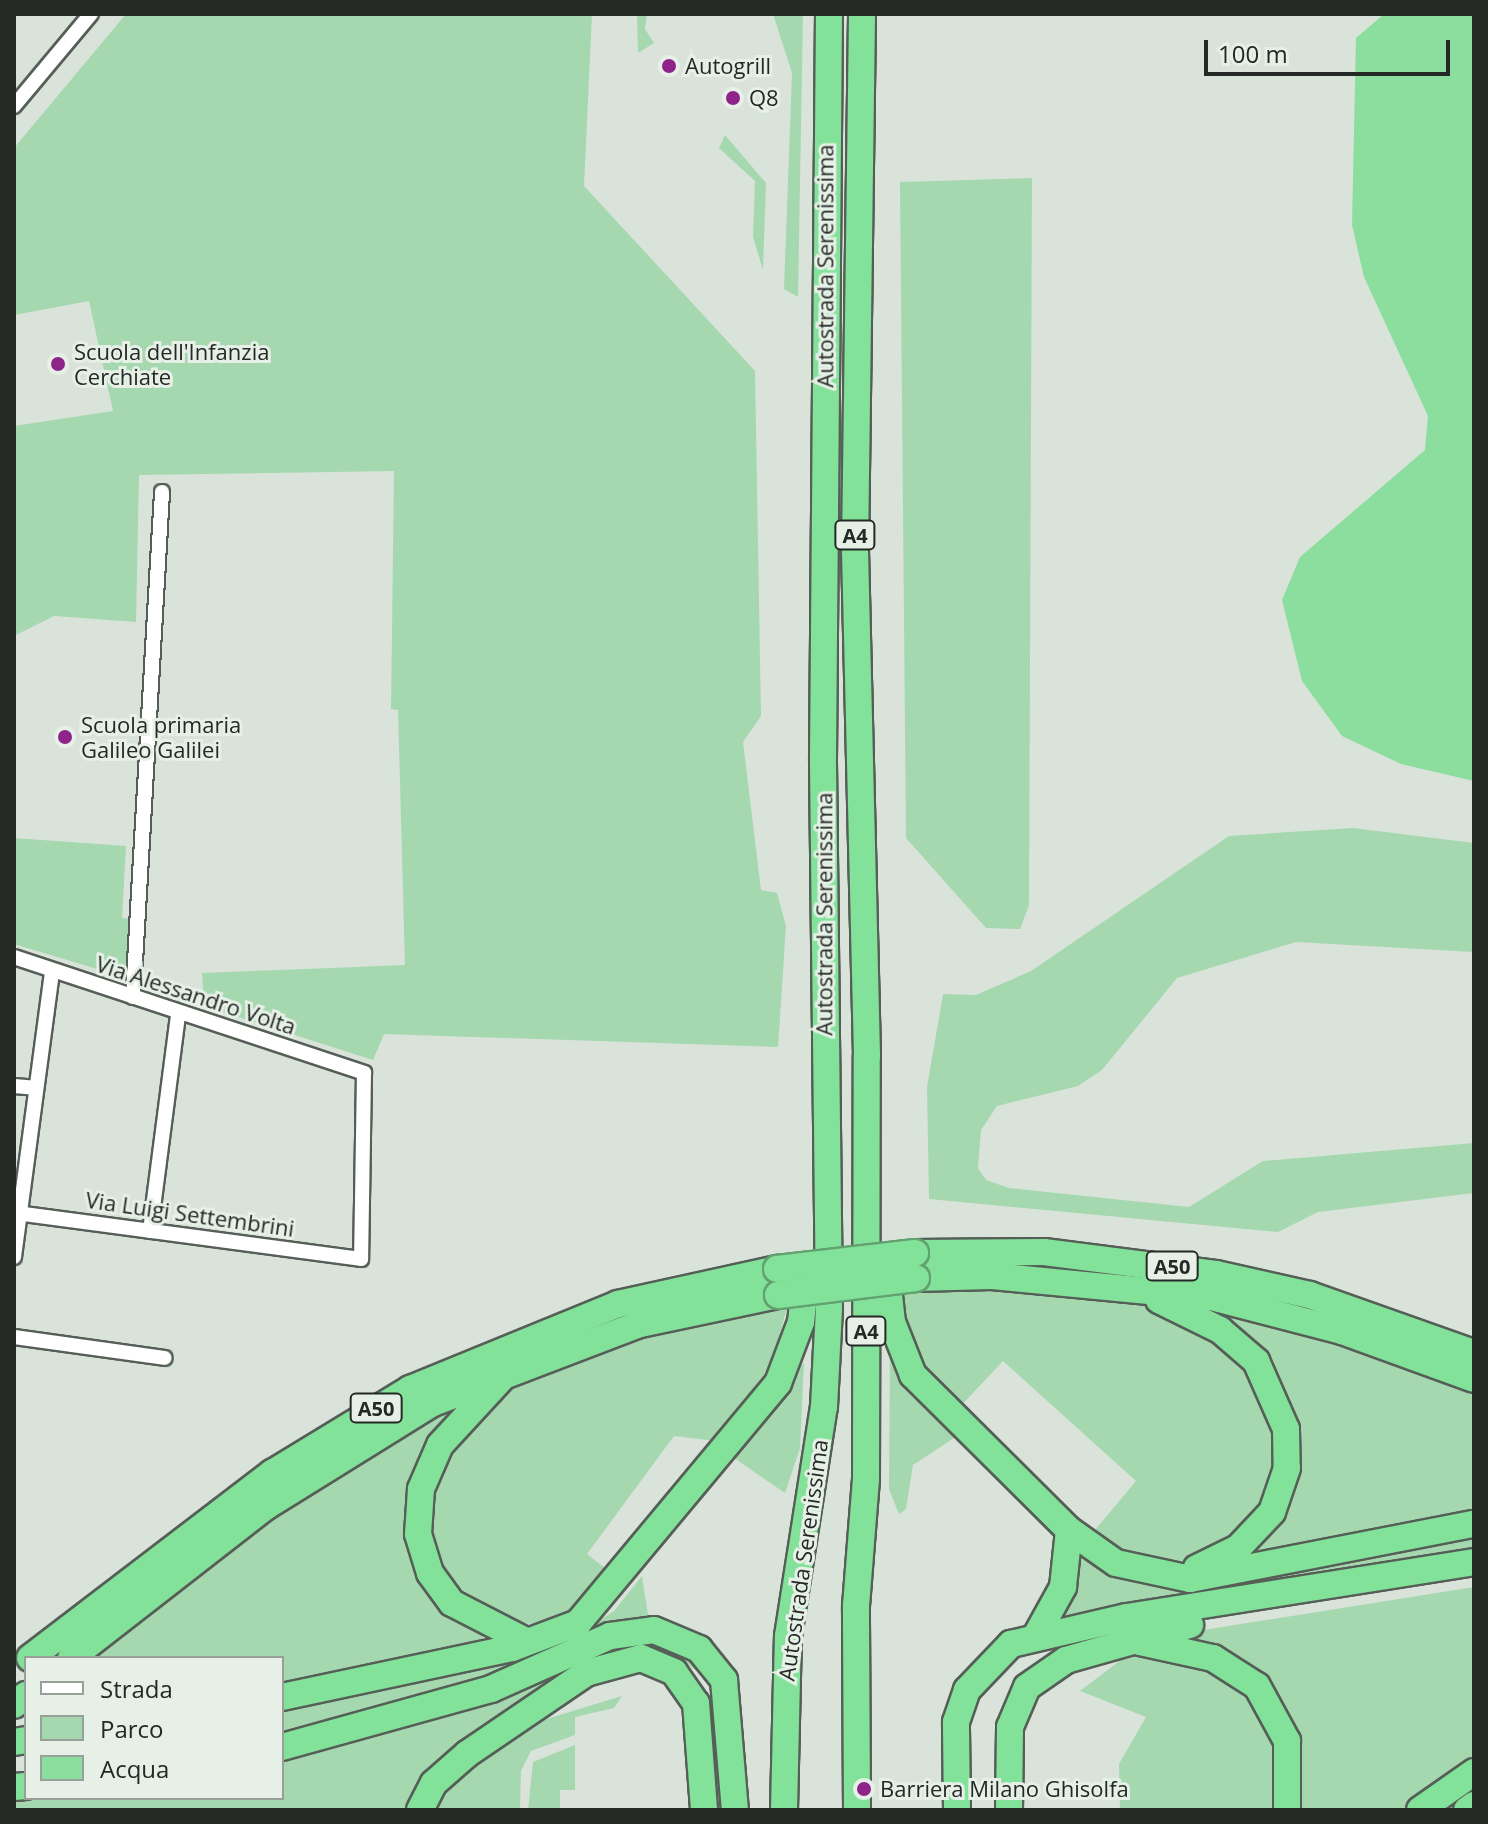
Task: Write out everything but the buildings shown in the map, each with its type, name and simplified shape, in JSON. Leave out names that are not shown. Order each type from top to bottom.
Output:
[{"type":"highway","name":"Autostrada Serenissima","points":[[784,1810],[788,1636],[827,1370],[829,14]]},
{"type":"highway","name":"Autostrada Serenissima","points":[[857,1810],[867,1056],[855,550],[862,14]]},
{"type":"highway","points":[[867,1056],[888,1299],[904,1359],[943,1410],[1069,1530],[1116,1563],[1167,1577],[1210,1577],[1474,1524]]},
{"type":"highway","points":[[284,1697],[526,1641],[578,1623],[608,1597],[778,1383],[801,1322],[825,1131]]},
{"type":"highway","name":"A50","points":[[32,1656],[272,1473],[410,1389],[618,1304],[778,1282],[1044,1252],[1161,1264],[1310,1295],[1474,1353]]},
{"type":"highway","points":[[915,1266],[1261,1308],[1474,1379]]},
{"type":"highway","points":[[74,1656],[320,1470],[433,1403],[516,1368],[640,1324],[778,1282]]},
{"type":"highway","points":[[1130,1290],[1188,1312],[1246,1351],[1274,1389],[1286,1429],[1284,1484],[1263,1524],[1225,1557],[1167,1577]]},
{"type":"highway","points":[[516,1368],[440,1445],[421,1489],[418,1534],[430,1573],[452,1603],[526,1641]]},
{"type":"highway","points":[[1037,1634],[1063,1587],[1069,1530]]},
{"type":"highway","points":[[957,1810],[956,1722],[967,1690],[999,1652],[1037,1634],[1474,1562]]},
{"type":"highway","points":[[1009,1810],[1010,1727],[1027,1687],[1066,1660],[1159,1630],[1474,1579]]},
{"type":"highway","points":[[284,1746],[491,1689],[610,1636],[654,1630],[699,1649],[724,1680],[735,1810]]},
{"type":"highway","points":[[1129,1642],[1213,1658],[1257,1686],[1287,1741],[1287,1810]]},
{"type":"highway","points":[[420,1810],[434,1783],[478,1746],[593,1669],[641,1658],[674,1672],[696,1703],[704,1810]]},
{"type":"highway","points":[[1420,1810],[1474,1772]]},
{"type":"highway","points":[[1467,1810],[1474,1805]]},
{"type":"street","points":[[14,106],[91,14]]},
{"type":"street","points":[[133,997],[162,492]]},
{"type":"street","name":"Via Alessandro Volta","points":[[14,957],[178,1014],[364,1073],[361,1259]]},
{"type":"street","points":[[14,1257],[17,1214],[52,971]]},
{"type":"street","points":[[150,1231],[178,1014]]},
{"type":"street","points":[[14,1086],[35,1088]]},
{"type":"street","name":"Via Luigi Settembrini","points":[[17,1214],[361,1259]]},
{"type":"street","points":[[14,1337],[165,1358]]},
{"type":"green space","points":[[126,14],[592,14],[584,186],[755,371],[761,716],[743,742],[761,890],[777,893],[786,926],[778,1047],[384,1034],[373,1060],[204,1006],[202,973],[405,965],[398,710],[391,709],[394,471],[139,475],[136,622],[54,616],[14,636],[14,426],[113,411],[89,301],[14,315],[14,148]]},
{"type":"green space","points":[[637,14],[647,14],[645,29],[654,43],[638,53]]},
{"type":"green space","points":[[773,14],[803,14],[798,297],[784,289],[792,73]]},
{"type":"green space","points":[[725,135],[766,183],[763,270],[753,237],[755,181],[719,148]]},
{"type":"green space","points":[[1032,178],[1029,905],[1020,929],[986,928],[906,838],[900,182]]},
{"type":"green space","points":[[1353,828],[1474,843],[1474,952],[1296,942],[1177,978],[1102,1070],[1078,1086],[997,1106],[981,1130],[978,1168],[986,1180],[1009,1188],[1189,1207],[1263,1161],[1474,1143],[1474,1193],[1318,1212],[1278,1232],[929,1199],[927,1087],[943,994],[976,995],[1031,971],[1229,836]]},
{"type":"green space","points":[[14,838],[126,846],[122,918],[132,919],[125,969],[107,972],[14,944]]},
{"type":"green space","points":[[957,1283],[1145,1304],[1218,1340],[1254,1376],[1279,1447],[1270,1494],[1239,1535],[1172,1565],[1133,1560],[1090,1536],[1136,1481],[1003,1361],[956,1411],[917,1368],[895,1288]]},
{"type":"green space","points":[[789,1301],[768,1376],[716,1441],[674,1436],[587,1554],[610,1572],[577,1609],[544,1624],[509,1623],[490,1618],[443,1581],[425,1524],[441,1461],[505,1388],[566,1355]]},
{"type":"green space","points":[[1203,1307],[1284,1324],[1474,1388],[1474,1516],[1235,1563],[1294,1435]]},
{"type":"green space","points":[[890,1346],[957,1436],[913,1465],[906,1509],[899,1514],[889,1489]]},
{"type":"green space","points":[[804,1362],[800,1448],[785,1493],[734,1458]]},
{"type":"green space","points":[[465,1402],[410,1498],[463,1622],[482,1633],[484,1643],[284,1688],[284,1656],[88,1656],[386,1436]]},
{"type":"green space","points":[[1474,1532],[1474,1554],[1057,1618],[1082,1554],[1143,1584],[1180,1590]]},
{"type":"green space","points":[[642,1576],[649,1621],[543,1662],[284,1737],[284,1704],[566,1642],[614,1611]]},
{"type":"green space","points":[[1474,1587],[1474,1763],[1407,1810],[1295,1810],[1299,1754],[1292,1728],[1178,1634]]},
{"type":"green space","points":[[637,1637],[687,1650],[708,1679],[664,1648],[617,1647],[460,1749],[409,1810],[14,1810],[14,1795],[24,1795],[24,1800],[284,1800],[284,1753]]},
{"type":"green space","points":[[1144,1654],[1187,1658],[1252,1694],[1279,1744],[1278,1810],[1120,1810],[1119,1764],[1146,1717],[1080,1691],[1122,1659]]},
{"type":"green space","points":[[622,1696],[614,1708],[575,1717],[575,1735],[531,1751],[521,1771],[520,1810],[430,1810],[445,1785],[530,1724]]},
{"type":"green space","points":[[575,1745],[575,1790],[560,1790],[560,1810],[528,1810],[533,1762]]},
{"type":"water","points":[[1384,14],[1474,14],[1474,781],[1401,764],[1342,736],[1302,681],[1282,600],[1300,557],[1425,450],[1428,416],[1364,277],[1352,225],[1356,38]]},
{"type":"place","name":"Autogrill","points":[[669,66]]},
{"type":"place","name":"Q8","points":[[733,98]]},
{"type":"place","name":"Scuola dell'Infanzia Cerchiate","points":[[58,364]]},
{"type":"place","name":"Scuola primaria Galileo Galilei","points":[[65,737]]},
{"type":"place","name":"Barriera Milano Ghisolfa","points":[[864,1789]]}]
